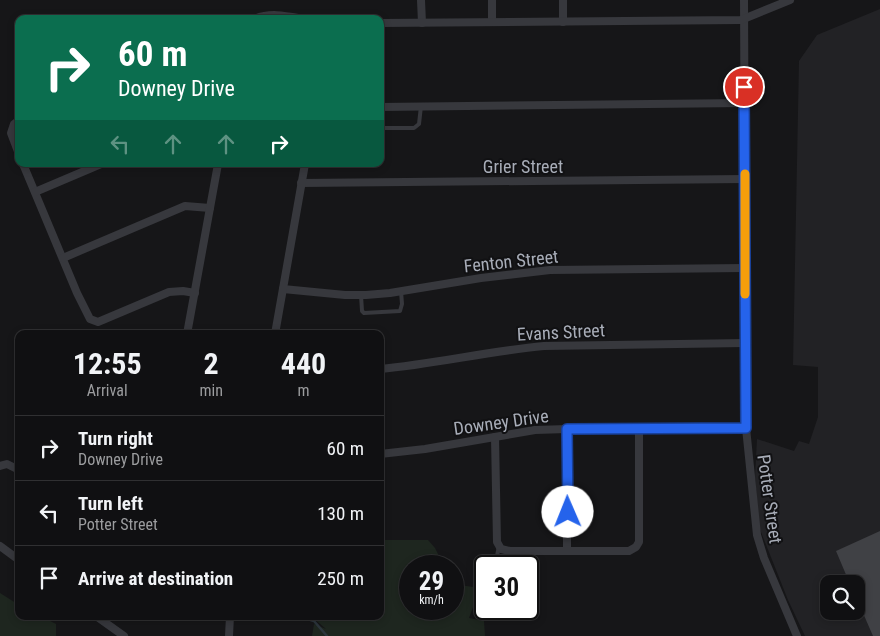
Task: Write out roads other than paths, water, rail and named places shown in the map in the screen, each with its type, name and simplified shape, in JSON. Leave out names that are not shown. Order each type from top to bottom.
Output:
[{"type":"street","points":[[421,0],[422,23]]},
{"type":"street","points":[[492,0],[492,22]]},
{"type":"street","points":[[563,0],[563,22]]},
{"type":"street","name":"Potter Street","points":[[744,0],[746,428],[757,535],[764,558],[797,636]]},
{"type":"street","points":[[384,23],[743,19],[790,0]]},
{"type":"street","points":[[267,15],[281,15]]},
{"type":"street","points":[[384,108],[744,104]]},
{"type":"street","points":[[15,124],[11,129],[15,144]]},
{"type":"street","points":[[24,167],[77,293],[90,319],[98,322],[169,292],[183,291],[194,293]]},
{"type":"street","points":[[35,192],[94,167]]},
{"type":"street","points":[[188,330],[217,167]]},
{"type":"street","points":[[276,330],[305,167]]},
{"type":"street","name":"Grier Street","points":[[302,183],[745,179]]},
{"type":"street","points":[[63,258],[186,206],[210,208]]},
{"type":"street","name":"Fenton Street","points":[[283,289],[337,295],[361,295],[550,270],[744,268]]},
{"type":"street","name":"Evans Street","points":[[384,368],[544,346],[746,343]]},
{"type":"street","points":[[495,437],[497,542],[501,549],[510,551],[629,551],[636,547],[639,542],[639,428]]},
{"type":"street","name":"Downey Drive","points":[[384,454],[425,449],[535,430],[746,428]]},
{"type":"street","points":[[567,429],[567,551]]},
{"type":"street","points":[[3,465],[15,469]]},
{"type":"street","points":[[0,546],[15,557]]},
{"type":"street","points":[[102,620],[124,636]]},
{"type":"street","points":[[229,636],[230,620]]},
{"type":"lane","points":[[384,128],[414,128],[419,124],[421,106]]},
{"type":"lane","points":[[361,295],[362,311],[364,313],[392,311],[402,308],[401,291]]},
{"type":"lane","points":[[497,555],[499,546]]},
{"type":"waterway","points":[[311,620],[314,621],[327,636]]}]
